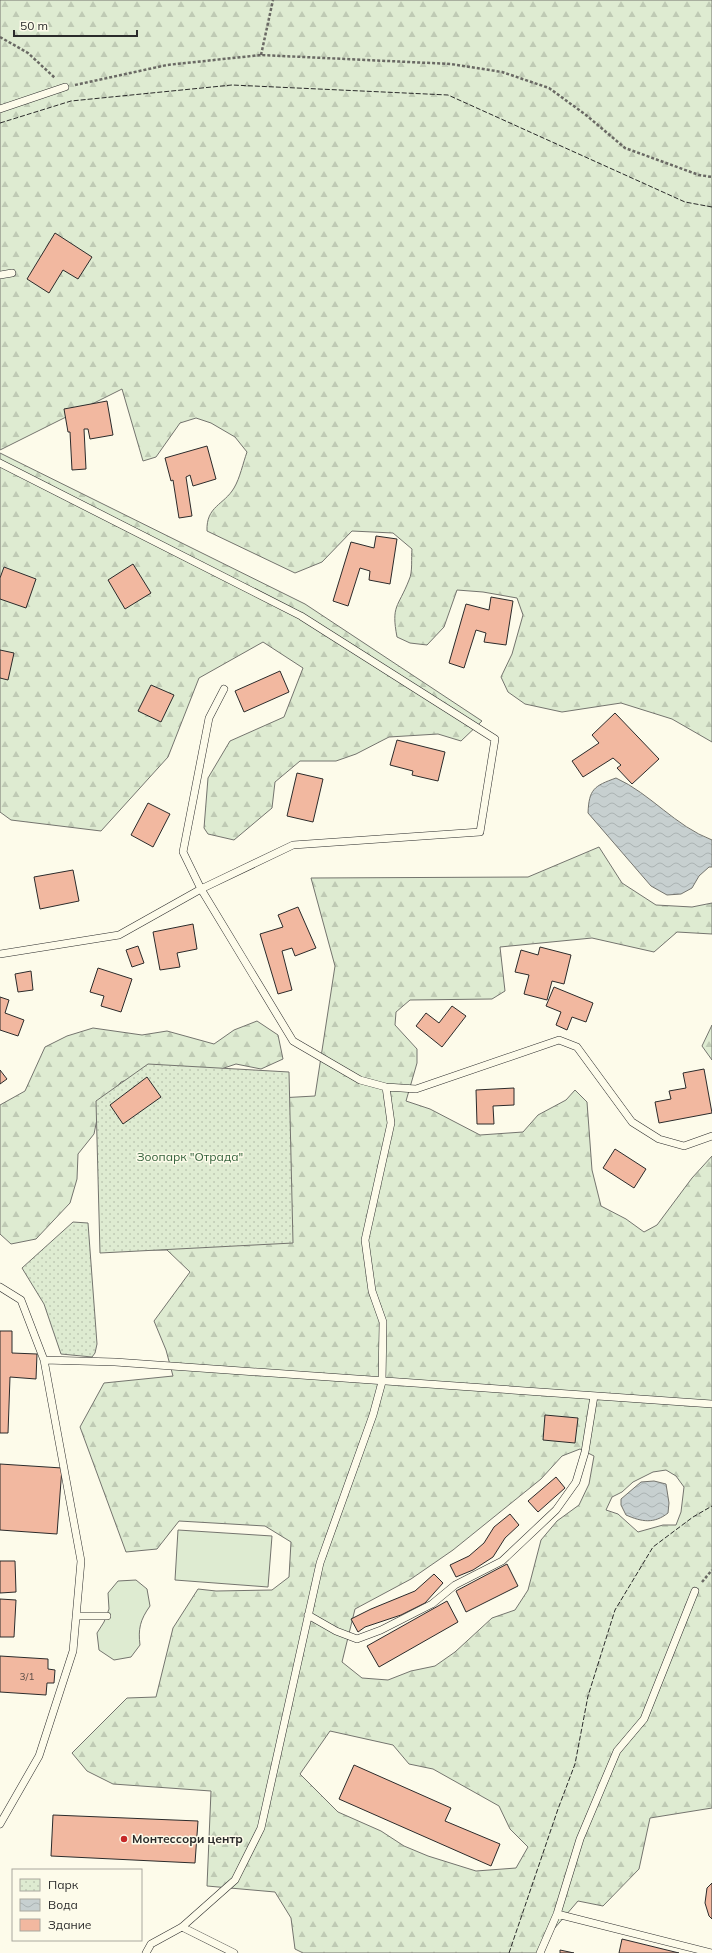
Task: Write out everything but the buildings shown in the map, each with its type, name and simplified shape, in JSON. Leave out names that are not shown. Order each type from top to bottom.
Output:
[{"type":"lane","points":[[0,109],[65,87]]},
{"type":"lane","points":[[0,275],[12,273]]},
{"type":"lane","points":[[0,463],[301,616],[495,739],[480,832],[293,845],[201,889],[119,935],[0,954]]},
{"type":"lane","points":[[224,689],[209,718],[183,852],[201,889],[293,1041],[360,1080],[386,1087],[416,1089],[558,1040],[577,1048],[632,1122],[659,1139],[684,1146],[712,1136]]},
{"type":"lane","points":[[146,1953],[151,1944],[182,1927],[235,1880],[261,1828],[320,1563],[374,1414],[382,1382],[383,1322],[372,1291],[365,1240],[391,1122],[386,1087]]},
{"type":"lane","points":[[0,1286],[21,1300],[44,1360],[81,1561],[73,1651],[39,1756],[0,1824]]},
{"type":"lane","points":[[44,1360],[115,1362],[382,1382],[712,1404]]},
{"type":"lane","points":[[308,1615],[336,1631],[357,1639],[382,1630],[432,1604],[455,1585],[502,1561],[556,1510],[576,1482],[585,1452],[594,1396]]},
{"type":"lane","points":[[540,1953],[557,1914],[580,1839],[617,1751],[644,1719],[695,1591]]},
{"type":"lane","points":[[76,1616],[107,1616]]},
{"type":"lane","points":[[557,1914],[712,1953]]},
{"type":"lane","points":[[182,1927],[234,1953]]},
{"type":"path","points":[[261,55],[273,0]]},
{"type":"path","points":[[0,37],[28,53],[65,87],[167,65],[261,55],[451,64],[502,72],[549,88],[586,115],[625,148],[699,175],[712,177]]},
{"type":"path","points":[[695,1591],[712,1570]]},
{"type":"green space","points":[[0,0],[712,0],[712,742],[672,719],[621,703],[562,712],[525,704],[508,692],[501,677],[512,654],[523,615],[517,598],[483,592],[457,590],[444,627],[427,645],[410,643],[397,637],[395,612],[410,577],[412,549],[393,533],[352,531],[322,562],[295,573],[207,531],[209,516],[216,506],[230,494],[234,488],[240,475],[247,452],[235,437],[211,423],[196,418],[180,423],[156,457],[143,461],[122,389],[0,450]]},
{"type":"green space","points":[[0,453],[305,604],[482,721],[461,741],[438,734],[389,737],[356,754],[336,761],[300,761],[275,782],[272,808],[234,840],[208,834],[204,828],[208,778],[230,741],[284,717],[303,668],[263,642],[199,678],[168,757],[101,831],[11,820],[0,812]]},
{"type":"green space","points":[[599,847],[622,883],[656,905],[692,907],[712,903],[712,934],[677,932],[654,952],[592,938],[500,947],[505,991],[492,999],[410,1000],[396,1012],[395,1025],[417,1049],[417,1063],[406,1101],[430,1109],[480,1135],[523,1132],[538,1115],[566,1100],[575,1090],[587,1102],[592,1170],[601,1206],[626,1219],[644,1232],[657,1225],[692,1178],[712,1156],[712,1808],[650,1818],[639,1869],[603,1906],[578,1901],[547,1937],[539,1953],[303,1953],[295,1949],[291,1918],[275,1892],[207,1886],[211,1791],[113,1784],[87,1771],[72,1753],[127,1698],[156,1697],[173,1628],[198,1589],[216,1591],[272,1590],[289,1577],[291,1542],[265,1526],[179,1521],[157,1549],[126,1552],[80,1427],[104,1383],[173,1376],[166,1350],[154,1321],[190,1272],[167,1250],[110,1250],[189,1103],[315,1096],[335,966],[311,878],[528,877]],"holes":[[[580,1449],[594,1456],[589,1484],[579,1505],[557,1521],[541,1540],[528,1590],[515,1610],[492,1618],[455,1652],[435,1666],[411,1671],[388,1680],[362,1678],[342,1662],[355,1609],[411,1579],[453,1550],[541,1479],[562,1456]],[[666,1470],[676,1476],[684,1487],[681,1512],[676,1525],[663,1525],[638,1532],[618,1514],[606,1510],[612,1497],[622,1492],[633,1482],[653,1472]],[[330,1731],[393,1745],[409,1764],[433,1769],[499,1806],[510,1829],[528,1847],[516,1868],[476,1871],[428,1856],[404,1846],[381,1831],[338,1812],[300,1774]]]},
{"type":"green space","points":[[257,1021],[278,1035],[283,1059],[261,1069],[236,1064],[212,1072],[145,1073],[121,1082],[99,1109],[94,1134],[78,1154],[77,1179],[70,1203],[36,1239],[11,1244],[0,1234],[0,1105],[25,1091],[45,1047],[67,1036],[93,1028],[142,1035],[167,1031],[214,1044],[234,1030]]},
{"type":"green space","points":[[712,1025],[712,1060],[702,1046]]},
{"type":"green space","name":"Зоопарк \"Отрада\"","points":[[148,1064],[289,1072],[293,1243],[100,1253],[96,1101]]},
{"type":"green space","points":[[73,1222],[88,1223],[97,1344],[95,1353],[92,1357],[61,1354],[44,1304],[22,1268]]},
{"type":"green space","points":[[178,1530],[272,1536],[268,1587],[175,1580]]},
{"type":"green space","points":[[136,1580],[147,1589],[150,1606],[140,1625],[140,1645],[131,1657],[114,1660],[99,1650],[97,1633],[104,1622],[109,1609],[108,1593],[118,1581]]},
{"type":"water","points":[[616,778],[641,792],[686,827],[712,840],[712,867],[709,867],[699,876],[692,888],[681,894],[667,895],[651,886],[588,813],[591,793],[602,783]]},
{"type":"water","points":[[654,1481],[666,1484],[669,1503],[668,1513],[658,1519],[648,1521],[626,1515],[621,1505],[621,1499],[641,1482]]},
{"type":"fence","points":[[0,123],[71,101],[232,85],[448,95],[685,202],[712,207]]},
{"type":"fence","points":[[509,1953],[558,1809],[575,1764],[588,1696],[615,1610],[653,1547],[693,1517],[712,1506]]},
{"type":"place","name":"Монтессори центр","points":[[124,1839]]}]
